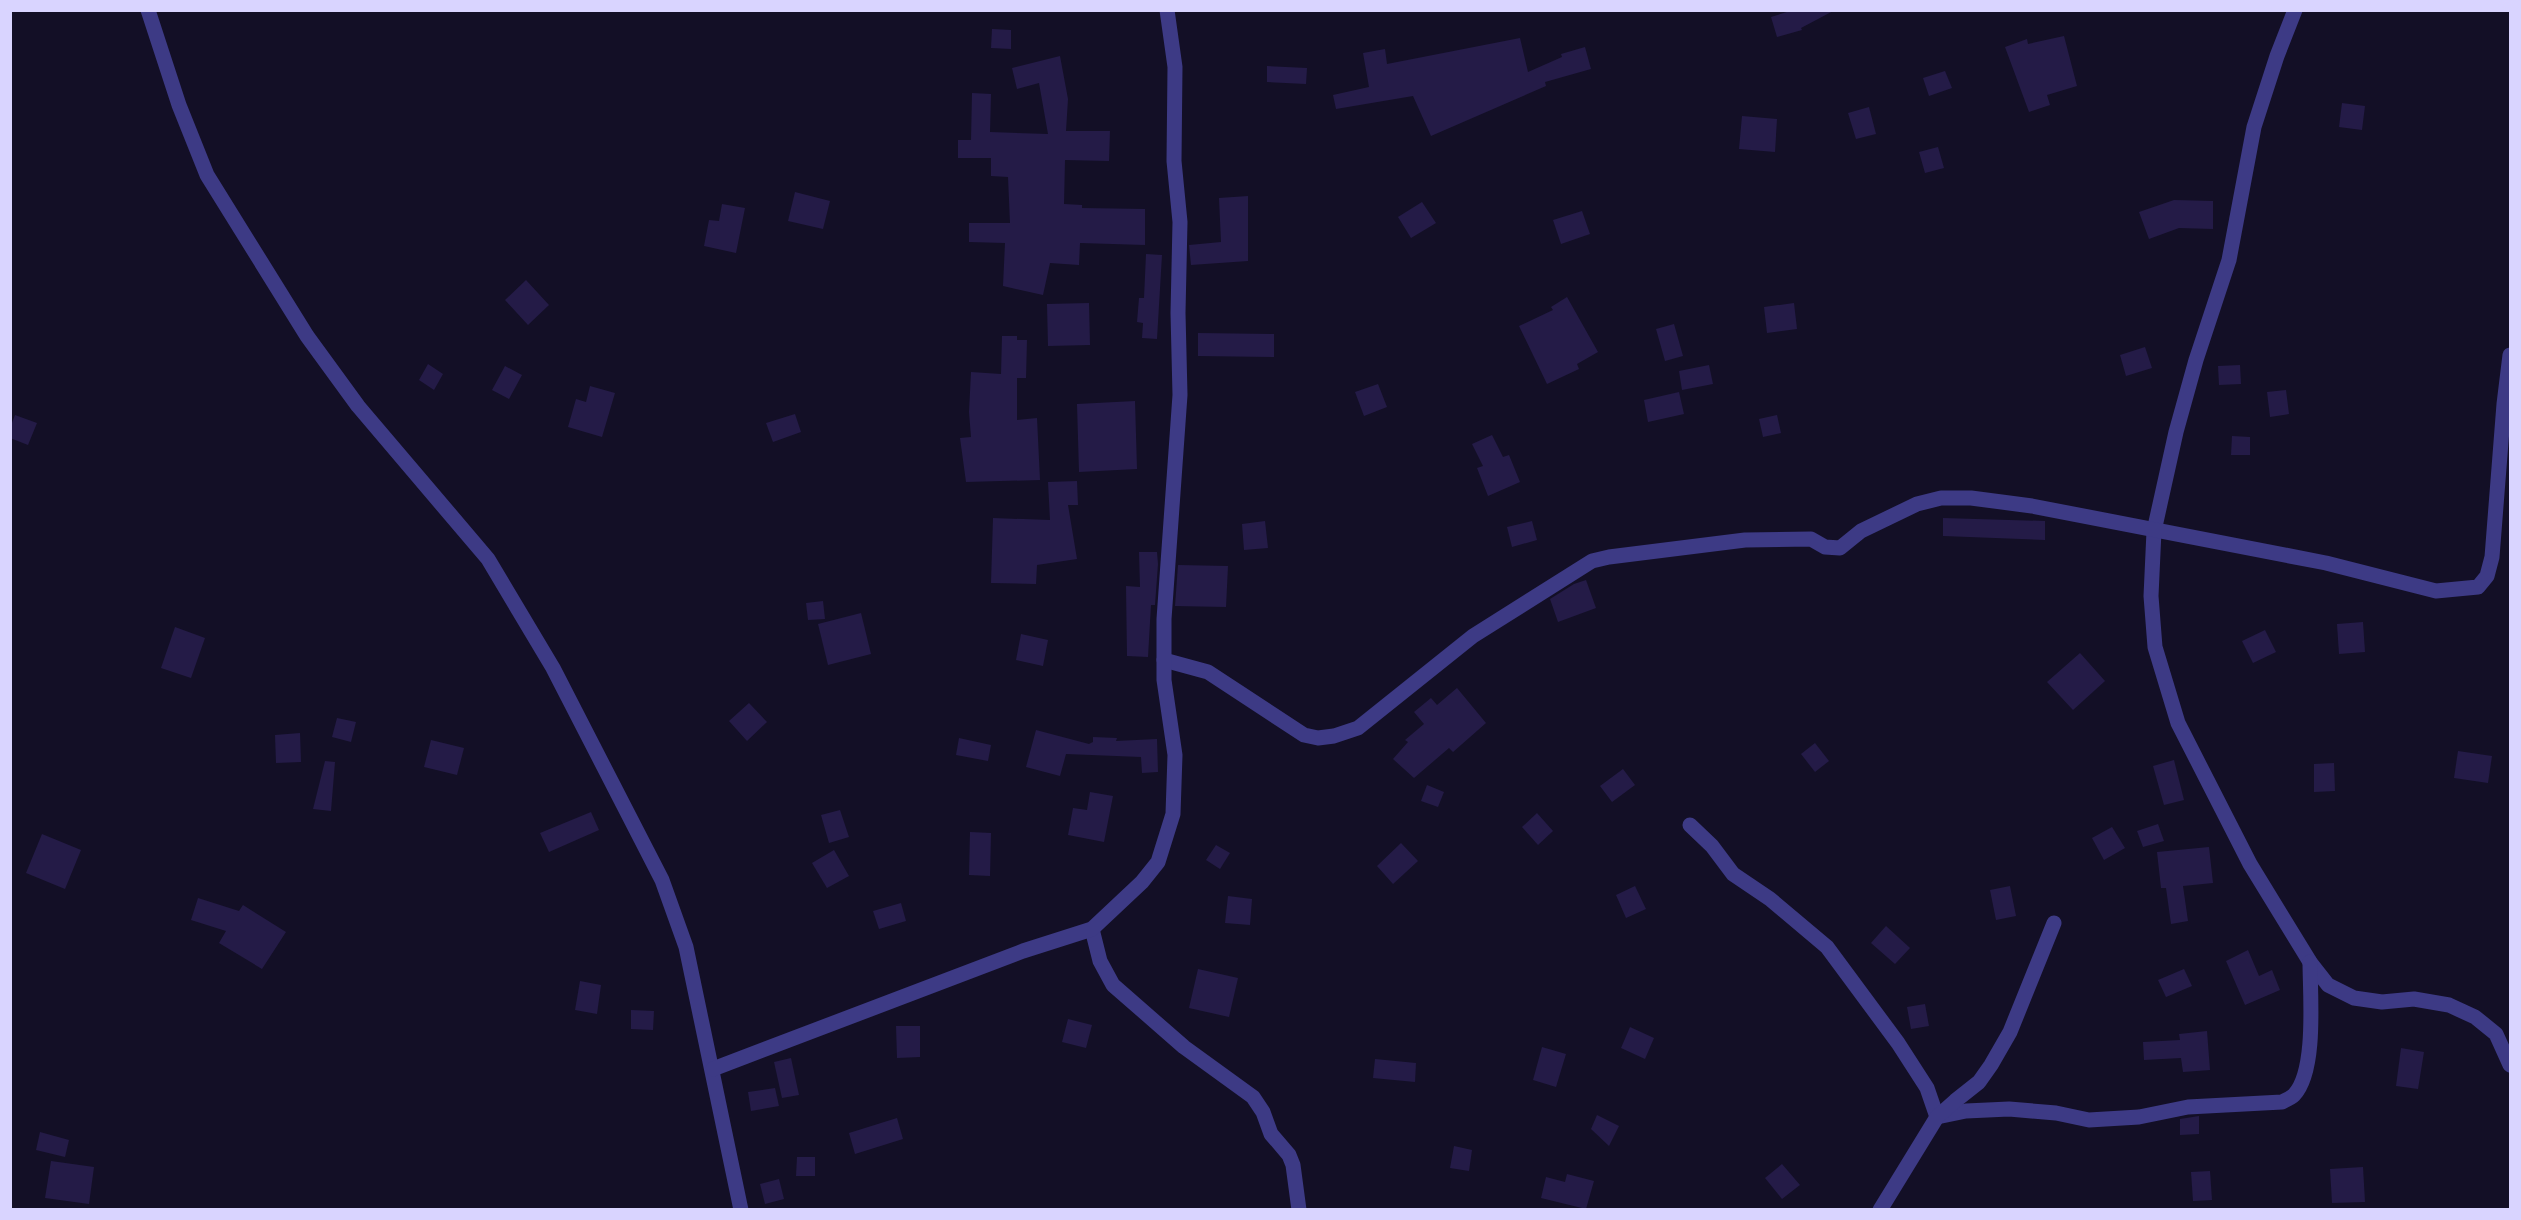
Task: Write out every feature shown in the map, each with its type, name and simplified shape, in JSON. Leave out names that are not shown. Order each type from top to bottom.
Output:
[{"type":"street","points":[[148,10],[179,105],[207,175],[307,336],[358,406],[488,559],[553,668],[662,880],[686,947],[741,1209]]},
{"type":"street","points":[[713,1069],[1023,951],[1092,929],[1143,882],[1158,862],[1173,814],[1175,755],[1164,680],[1164,619],[1180,395],[1178,313],[1180,222],[1174,161],[1175,67],[1167,10]]},
{"type":"street","points":[[2295,10],[2254,127],[2229,260],[2196,360],[2176,432],[2154,531],[2151,596],[2155,647],[2178,723],[2250,864],[2310,962],[2328,984],[2354,998],[2382,1002],[2414,999],[2449,1005],[2475,1017],[2496,1034],[2511,1065]]},
{"type":"street","points":[[1164,660],[1208,672],[1304,735],[1318,738],[1334,736],[1358,728],[1473,636],[1592,561],[1609,556],[1745,540],[1810,539],[1825,547],[1840,548],[1861,531],[1883,519],[1917,504],[1941,498],[1971,498],[2032,506],[2326,563],[2436,591],[2478,587],[2487,576],[2492,557],[2511,355]]},
{"type":"street","points":[[1690,825],[1712,846],[1733,874],[1770,899],[1827,947],[1927,1088],[1937,1117]]},
{"type":"street","points":[[1880,1209],[1937,1117],[1979,1082],[1991,1065],[2010,1032],[2054,923]]},
{"type":"street","points":[[1092,929],[1100,961],[1113,984],[1184,1047],[1253,1097],[1263,1112],[1271,1134],[1289,1155],[1293,1165],[1299,1209]]},
{"type":"street","points":[[1937,1117],[1966,1111],[2009,1109],[2056,1113],[2089,1120],[2139,1117],[2188,1107],[2282,1102],[2293,1097],[2299,1087],[2309,1056],[2310,962]]},
{"type":"building","points":[[1793,10],[1835,10],[1801,28],[1802,30],[1777,37],[1771,17]]},
{"type":"building","points":[[992,29],[1011,30],[1011,49],[991,48]]},
{"type":"building","points":[[2064,36],[2077,86],[2047,95],[2050,105],[2029,112],[2005,47],[2027,39],[2028,44]]},
{"type":"building","points":[[1520,38],[1528,72],[1562,57],[1561,54],[1585,47],[1591,69],[1545,82],[1546,86],[1431,136],[1413,96],[1336,109],[1333,95],[1369,87],[1363,53],[1385,49],[1387,64]]},
{"type":"building","points":[[1060,56],[1068,99],[1066,131],[1110,131],[1109,161],[1065,160],[1064,204],[1082,205],[1082,208],[1145,209],[1145,245],[1080,243],[1079,265],[1050,263],[1043,295],[1003,286],[1005,243],[969,242],[969,223],[1010,223],[1008,177],[991,176],[991,158],[958,158],[958,140],[971,140],[972,93],[991,94],[990,132],[1048,134],[1039,83],[1017,89],[1012,68]]},
{"type":"building","points":[[1267,66],[1307,68],[1306,84],[1267,82]]},
{"type":"building","points":[[1945,71],[1952,88],[1929,96],[1923,78]]},
{"type":"building","points":[[2342,103],[2365,106],[2362,130],[2339,127]]},
{"type":"building","points":[[1869,107],[1876,134],[1856,139],[1848,113]]},
{"type":"building","points":[[1742,116],[1777,119],[1775,152],[1739,149]]},
{"type":"building","points":[[1938,147],[1944,168],[1925,173],[1919,152]]},
{"type":"building","points":[[795,192],[830,201],[823,229],[788,221]]},
{"type":"building","points":[[1248,196],[1248,261],[1191,265],[1189,245],[1221,242],[1219,198]]},
{"type":"building","points":[[2174,200],[2213,201],[2213,229],[2179,228],[2149,239],[2139,212]]},
{"type":"building","points":[[1422,202],[1436,223],[1411,238],[1398,217]]},
{"type":"building","points":[[722,204],[745,208],[736,253],[704,246],[709,220],[719,221]]},
{"type":"building","points":[[1582,211],[1590,234],[1561,244],[1553,220]]},
{"type":"building","points":[[1146,254],[1162,255],[1157,339],[1142,338],[1143,323],[1137,322],[1139,298],[1144,298]]},
{"type":"building","points":[[526,280],[549,305],[528,325],[505,300]]},
{"type":"building","points":[[1567,297],[1598,352],[1577,364],[1579,369],[1547,384],[1519,326],[1553,310],[1551,307]]},
{"type":"building","points":[[1089,303],[1090,345],[1048,346],[1047,304]]},
{"type":"building","points":[[1794,303],[1797,329],[1767,333],[1764,307]]},
{"type":"building","points":[[1674,324],[1683,356],[1665,361],[1656,329]]},
{"type":"building","points":[[1198,333],[1274,334],[1274,357],[1198,356]]},
{"type":"building","points":[[1002,336],[1017,336],[1017,340],[1027,340],[1026,378],[1017,378],[1017,420],[1037,418],[1040,480],[966,482],[960,438],[971,437],[969,412],[971,372],[1001,374]]},
{"type":"building","points":[[2145,347],[2152,368],[2126,376],[2120,355]]},
{"type":"building","points":[[428,364],[443,374],[434,390],[419,380]]},
{"type":"building","points":[[1709,365],[1713,384],[1682,390],[1679,371]]},
{"type":"building","points":[[2240,365],[2241,384],[2219,385],[2218,366]]},
{"type":"building","points":[[505,366],[522,375],[509,399],[492,390]]},
{"type":"building","points":[[1378,384],[1387,407],[1364,416],[1355,392]]},
{"type":"building","points":[[590,386],[615,393],[602,437],[568,427],[576,399],[586,402]]},
{"type":"building","points":[[2286,390],[2289,414],[2270,417],[2267,392]]},
{"type":"building","points":[[1679,392],[1684,414],[1648,422],[1644,400]]},
{"type":"building","points":[[1135,401],[1137,469],[1079,472],[1077,404]]},
{"type":"building","points":[[795,414],[801,432],[773,442],[766,423]]},
{"type":"building","points":[[15,415],[37,423],[28,445],[10,438],[10,428]]},
{"type":"building","points":[[1777,415],[1781,433],[1763,437],[1759,419]]},
{"type":"building","points":[[1492,435],[1503,457],[1509,455],[1520,482],[1488,496],[1477,468],[1483,466],[1472,444]]},
{"type":"building","points":[[2232,436],[2250,437],[2250,455],[2231,455]]},
{"type":"building","points":[[1077,481],[1078,505],[1068,505],[1077,559],[1037,565],[1036,584],[991,583],[993,518],[1050,520],[1048,482]]},
{"type":"building","points":[[1943,518],[2045,521],[2045,540],[1943,536]]},
{"type":"building","points":[[1265,521],[1268,548],[1244,550],[1242,524]]},
{"type":"building","points":[[1532,521],[1537,540],[1512,547],[1507,527]]},
{"type":"building","points":[[1139,552],[1157,552],[1155,605],[1151,605],[1148,657],[1127,656],[1126,586],[1140,587]]},
{"type":"building","points":[[1178,565],[1228,566],[1226,607],[1175,606]]},
{"type":"building","points":[[1586,580],[1596,608],[1558,622],[1550,599],[1574,584]]},
{"type":"building","points":[[823,601],[825,619],[808,620],[806,603]]},
{"type":"building","points":[[861,613],[871,654],[828,665],[818,624]]},
{"type":"building","points":[[2363,622],[2365,652],[2339,654],[2337,624]]},
{"type":"building","points":[[175,627],[205,638],[191,678],[161,668]]},
{"type":"building","points":[[2265,630],[2276,652],[2253,663],[2242,641]]},
{"type":"building","points":[[1021,634],[1048,640],[1043,666],[1016,660]]},
{"type":"building","points":[[2080,653],[2105,681],[2073,710],[2047,682]]},
{"type":"building","points":[[1457,688],[1486,723],[1453,752],[1449,748],[1414,778],[1393,759],[1408,742],[1405,740],[1424,724],[1414,712],[1431,698],[1437,705]]},
{"type":"building","points":[[749,703],[767,722],[747,741],[729,721]]},
{"type":"building","points":[[337,718],[356,722],[351,742],[332,737]]},
{"type":"building","points":[[1036,730],[1089,744],[1093,742],[1093,737],[1117,738],[1116,741],[1157,739],[1158,772],[1142,773],[1141,757],[1066,754],[1060,776],[1026,767]]},
{"type":"building","points":[[300,733],[301,762],[276,763],[275,735]]},
{"type":"building","points":[[959,738],[991,745],[988,761],[956,755]]},
{"type":"building","points":[[431,740],[464,748],[457,775],[424,767]]},
{"type":"building","points":[[1815,743],[1829,761],[1815,772],[1801,754]]},
{"type":"building","points":[[2458,751],[2492,756],[2488,783],[2454,778]]},
{"type":"building","points":[[2174,760],[2184,800],[2164,805],[2153,766]]},
{"type":"building","points":[[325,761],[335,762],[331,811],[313,809]]},
{"type":"building","points":[[2334,763],[2335,791],[2314,792],[2314,764]]},
{"type":"building","points":[[1623,769],[1635,785],[1612,802],[1600,786]]},
{"type":"building","points":[[1427,785],[1444,792],[1438,807],[1421,801]]},
{"type":"building","points":[[1090,792],[1113,796],[1104,842],[1068,835],[1073,808],[1087,810]]},
{"type":"building","points":[[840,810],[849,837],[829,843],[821,815]]},
{"type":"building","points":[[591,812],[599,830],[549,852],[540,833]]},
{"type":"building","points":[[1537,813],[1553,831],[1538,845],[1522,827]]},
{"type":"building","points":[[2158,824],[2164,841],[2143,847],[2137,831]]},
{"type":"building","points":[[2112,827],[2125,848],[2104,860],[2092,838]]},
{"type":"building","points":[[970,832],[991,833],[990,876],[969,875]]},
{"type":"building","points":[[42,834],[81,850],[65,889],[26,873]]},
{"type":"building","points":[[1401,843],[1418,861],[1393,884],[1377,866]]},
{"type":"building","points":[[1216,845],[1230,853],[1220,869],[1206,860]]},
{"type":"building","points":[[2209,847],[2213,883],[2183,886],[2188,921],[2171,924],[2166,888],[2161,888],[2157,852]]},
{"type":"building","points":[[834,850],[849,876],[827,888],[812,863]]},
{"type":"building","points":[[1635,886],[1646,909],[1626,918],[1616,895]]},
{"type":"building","points":[[2010,886],[2016,916],[1996,920],[1990,890]]},
{"type":"building","points":[[1228,896],[1252,899],[1250,925],[1225,923]]},
{"type":"building","points":[[198,898],[239,911],[243,905],[286,932],[262,969],[219,943],[226,931],[191,920]]},
{"type":"building","points":[[901,903],[906,921],[879,929],[873,911]]},
{"type":"building","points":[[1886,926],[1910,948],[1895,964],[1871,943]]},
{"type":"building","points":[[2248,950],[2259,976],[2272,970],[2280,990],[2245,1005],[2226,961]]},
{"type":"building","points":[[1198,969],[1238,978],[1229,1017],[1189,1008]]},
{"type":"building","points":[[2184,969],[2192,986],[2166,997],[2158,980]]},
{"type":"building","points":[[580,981],[601,985],[597,1014],[575,1010]]},
{"type":"building","points":[[1925,1004],[1929,1026],[1911,1029],[1907,1007]]},
{"type":"building","points":[[631,1010],[654,1011],[653,1030],[631,1029]]},
{"type":"building","points":[[1068,1019],[1092,1025],[1086,1048],[1062,1042]]},
{"type":"building","points":[[896,1026],[920,1026],[920,1057],[897,1058]]},
{"type":"building","points":[[1630,1027],[1654,1038],[1645,1059],[1621,1048]]},
{"type":"building","points":[[2207,1031],[2210,1070],[2183,1072],[2181,1058],[2144,1060],[2143,1042],[2180,1040],[2179,1034]]},
{"type":"building","points":[[1542,1047],[1566,1054],[1556,1087],[1533,1080]]},
{"type":"building","points":[[2401,1048],[2424,1052],[2418,1089],[2396,1086]]},
{"type":"building","points":[[791,1058],[799,1095],[782,1098],[774,1062]]},
{"type":"building","points":[[1375,1059],[1416,1063],[1415,1082],[1373,1078]]},
{"type":"building","points":[[775,1088],[779,1106],[751,1111],[748,1092]]},
{"type":"building","points":[[1597,1115],[1619,1126],[1609,1146],[1591,1129]]},
{"type":"building","points":[[2199,1116],[2199,1134],[2180,1135],[2180,1119]]},
{"type":"building","points":[[897,1118],[903,1139],[855,1154],[849,1133]]},
{"type":"building","points":[[40,1132],[69,1140],[65,1157],[36,1150]]},
{"type":"building","points":[[1454,1146],[1472,1150],[1469,1171],[1450,1168]]},
{"type":"building","points":[[797,1157],[815,1157],[815,1176],[796,1176]]},
{"type":"building","points":[[51,1161],[94,1167],[89,1204],[45,1198]]},
{"type":"building","points":[[1782,1164],[1800,1185],[1782,1199],[1765,1178]]},
{"type":"building","points":[[2363,1167],[2365,1202],[2332,1203],[2330,1169]]},
{"type":"building","points":[[2210,1171],[2212,1200],[2193,1201],[2191,1172]]},
{"type":"building","points":[[1567,1174],[1594,1181],[1586,1209],[1541,1198],[1546,1177],[1565,1182]]},
{"type":"building","points":[[779,1179],[784,1199],[765,1204],[760,1184]]}]
